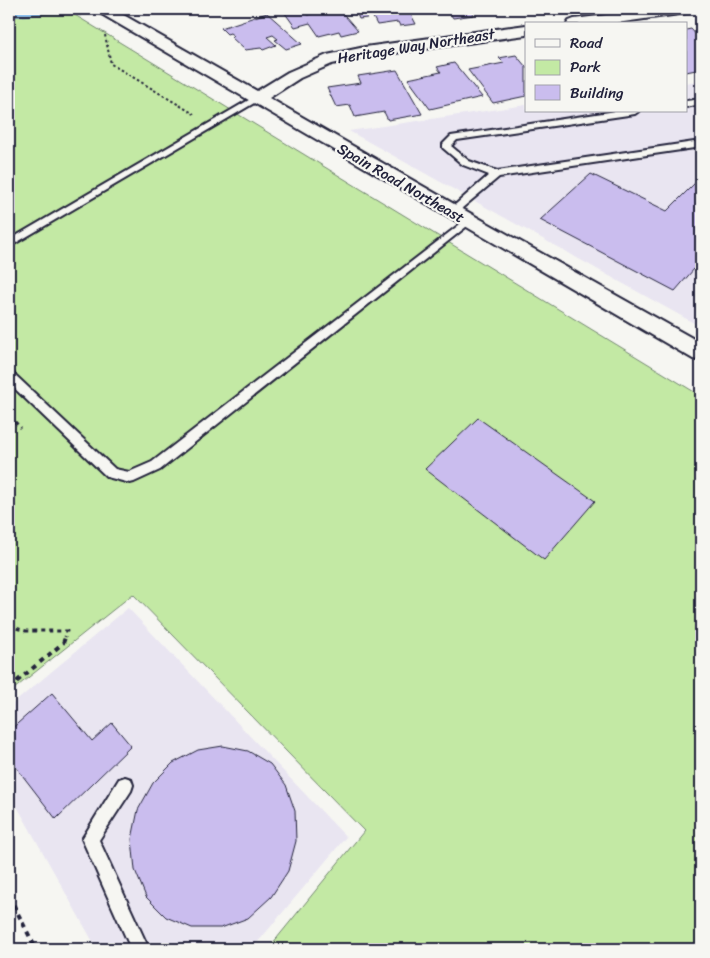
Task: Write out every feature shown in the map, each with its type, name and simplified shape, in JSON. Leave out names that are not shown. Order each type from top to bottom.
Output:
[{"type":"street","name":"Spain Road Northeast","points":[[103,9],[468,222],[701,353]]},
{"type":"street","points":[[589,22],[686,9]]},
{"type":"street","name":"Heritage Way Northeast","points":[[257,99],[294,75],[327,60],[365,52],[525,30]]},
{"type":"lane","points":[[9,244],[257,99]]},
{"type":"lane","points":[[688,104],[701,102]]},
{"type":"lane","points":[[628,112],[454,138],[446,146],[466,163],[496,174],[701,144]]},
{"type":"lane","points":[[452,212],[496,174]]},
{"type":"lane","points":[[9,376],[111,473],[130,478],[156,466],[468,222]]},
{"type":"lane","points":[[125,785],[90,839],[140,949]]},
{"type":"path","points":[[103,28],[111,64],[199,117]]},
{"type":"path","points":[[9,416],[21,428]]},
{"type":"path","points":[[9,626],[26,631],[67,631],[63,643],[9,688]]},
{"type":"path","points":[[9,896],[36,949]]},
{"type":"shaded area","points":[[701,80],[701,327],[349,131],[525,105],[525,112],[688,112],[688,83]]},
{"type":"shaded area","points":[[128,608],[346,837],[252,949],[97,949],[9,792],[9,707]]},
{"type":"green space","points":[[9,9],[65,9],[701,396],[701,949],[268,949],[364,831],[133,594],[9,693]]},
{"type":"water","points":[[9,9],[98,9],[9,17]]},
{"type":"building","points":[[282,9],[303,9],[308,15],[314,13],[315,9],[339,9],[358,31],[341,35],[339,31],[319,36],[310,23],[295,27]]},
{"type":"building","points":[[355,9],[408,9],[416,24],[400,26],[398,22],[377,25],[370,11],[366,14],[367,18],[359,19]]},
{"type":"building","points":[[414,9],[470,9],[474,15],[453,18],[449,12],[433,14],[432,12],[415,11]]},
{"type":"building","points":[[267,13],[302,44],[286,49],[275,40],[278,39],[273,35],[267,37],[276,45],[263,50],[261,48],[245,50],[231,37],[234,36],[230,33],[227,34],[221,28]]},
{"type":"building","points":[[691,29],[701,40],[701,69],[688,72],[688,30]]},
{"type":"building","points":[[516,55],[525,66],[525,96],[493,103],[468,70],[504,63],[499,58]]},
{"type":"building","points":[[454,63],[482,97],[430,109],[408,79],[441,72],[437,67]]},
{"type":"building","points":[[397,70],[422,114],[388,120],[384,112],[355,117],[350,105],[336,107],[327,88],[361,83],[358,76]]},
{"type":"building","points":[[591,174],[667,211],[701,177],[701,273],[694,269],[675,291],[540,220]]},
{"type":"building","points":[[478,418],[595,501],[544,560],[425,469]]},
{"type":"building","points":[[52,693],[92,741],[112,723],[131,746],[56,819],[9,758],[9,731]]},
{"type":"building","points":[[223,746],[248,751],[270,764],[286,785],[295,811],[296,841],[288,871],[271,897],[248,918],[221,928],[192,928],[166,917],[146,897],[135,870],[132,839],[138,810],[153,783],[173,763],[198,750]]}]
